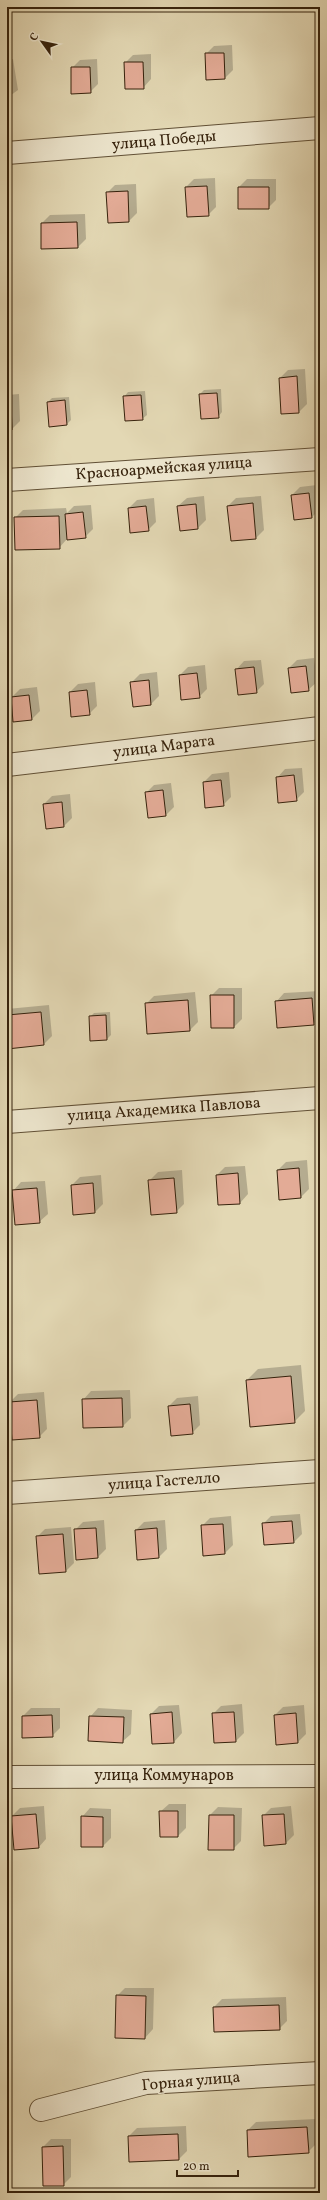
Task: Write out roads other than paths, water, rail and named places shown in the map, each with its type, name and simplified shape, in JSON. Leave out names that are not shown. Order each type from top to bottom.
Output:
[{"type":"street","name":"улица Победы","points":[[7,154],[320,128]]},
{"type":"street","name":"Красноармейская улица","points":[[7,480],[320,459]]},
{"type":"street","name":"улица Марата","points":[[7,765],[320,728]]},
{"type":"street","name":"улица Академика Павлова","points":[[7,1122],[320,1098]]},
{"type":"street","name":"улица Гастелло","points":[[7,1493],[320,1471]]},
{"type":"street","name":"улица Коммунаров","points":[[7,1777],[320,1776]]},
{"type":"street","name":"Горная улица","points":[[41,2110],[146,2083],[320,2073]]}]
